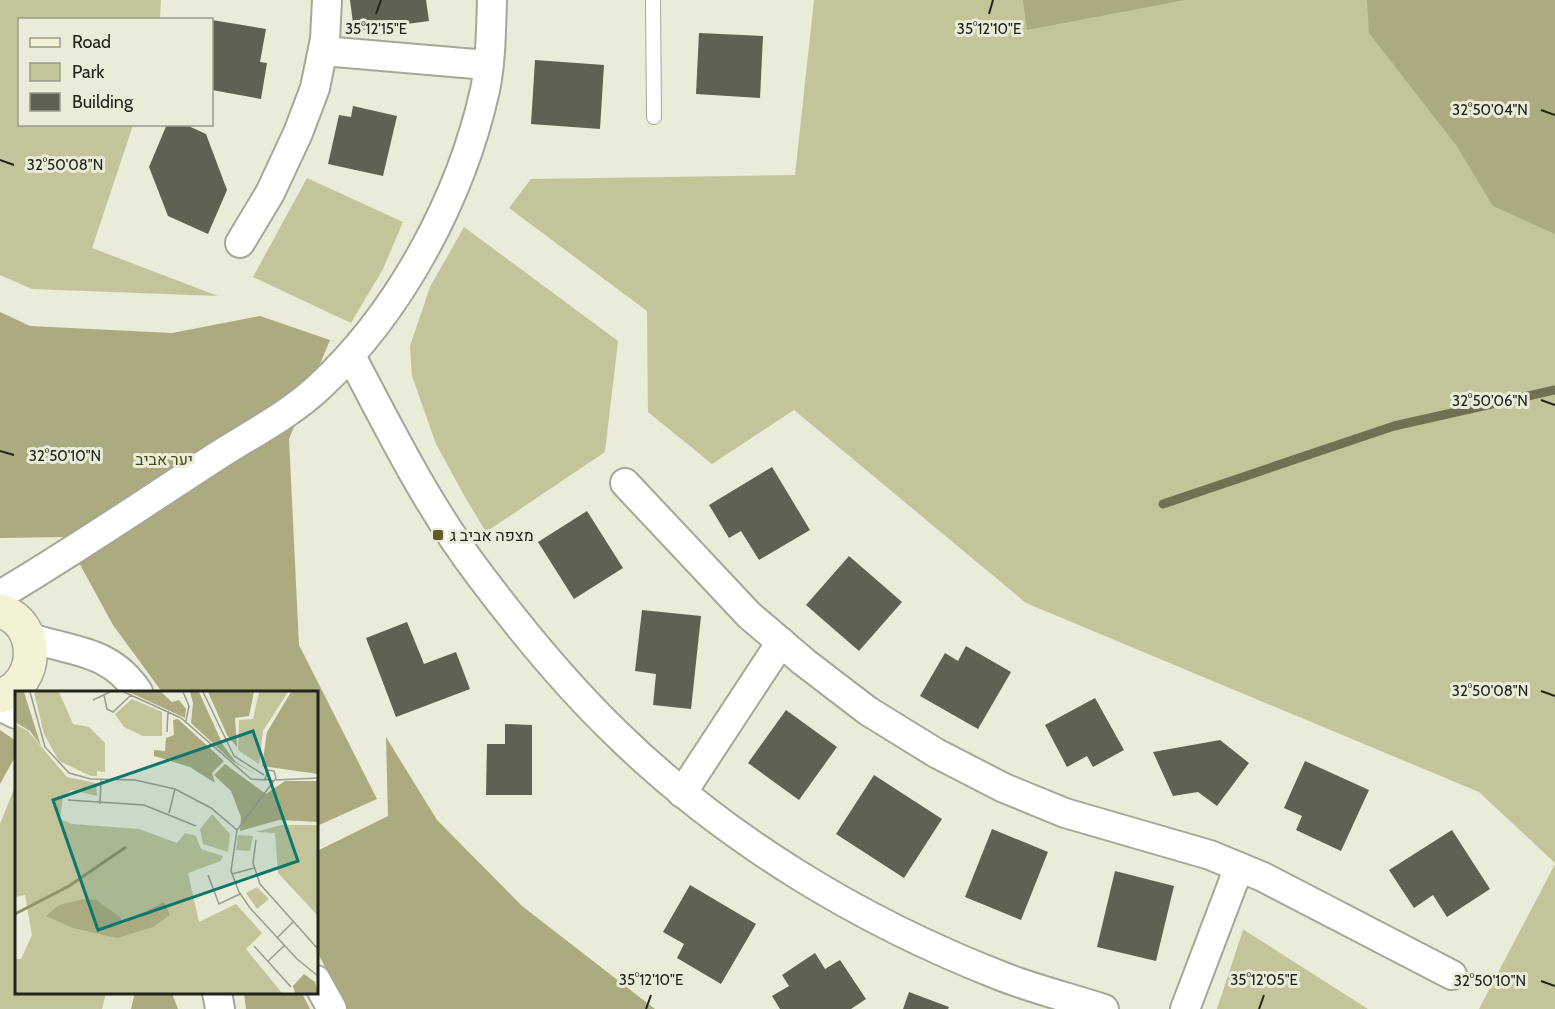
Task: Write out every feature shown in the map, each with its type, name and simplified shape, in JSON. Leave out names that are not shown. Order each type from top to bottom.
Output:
[{"type":"street","points":[[240,243],[270,193],[298,133],[315,88],[323,51],[327,0]]},
{"type":"street","points":[[0,595],[274,422],[317,389],[351,356],[387,312],[443,213],[468,149],[485,89],[492,0]]},
{"type":"street","points":[[323,51],[488,65]]},
{"type":"street","points":[[351,356],[395,440],[435,508],[478,573],[562,676],[618,735],[682,793],[742,838],[802,877],[873,917],[940,951],[1003,977],[1104,1009]]},
{"type":"street","points":[[625,483],[749,615],[868,711],[936,753],[1004,788],[1065,813],[1210,855],[1239,867],[1452,975]]},
{"type":"street","points":[[27,635],[27,610],[31,593],[54,563]]},
{"type":"street","points":[[0,611],[17,621],[27,635],[31,646],[31,678]]},
{"type":"street","points":[[27,635],[92,654],[110,663],[137,691]]},
{"type":"street","points":[[682,793],[781,642]]},
{"type":"street","points":[[0,696],[31,678],[46,664],[110,663]]},
{"type":"street","points":[[0,706],[15,714]]},
{"type":"street","points":[[1185,1009],[1239,867]]},
{"type":"street","points":[[318,984],[332,1009]]},
{"type":"street","points":[[217,994],[220,1009]]},
{"type":"lane","points":[[653,0],[654,117]]},
{"type":"green space","points":[[0,0],[161,0],[160,18],[18,18],[18,126],[133,126],[92,248],[218,296],[32,289],[0,275]]},
{"type":"green space","points":[[814,0],[1555,0],[1555,863],[1479,792],[1026,603],[794,410],[712,464],[648,412],[647,311],[509,208],[531,179],[795,175]]},
{"type":"green space","points":[[1023,0],[1185,0],[1027,30]]},
{"type":"green space","points":[[1367,0],[1555,0],[1555,234],[1493,206],[1456,145],[1369,33]]},
{"type":"green space","points":[[307,178],[403,222],[383,269],[351,323],[253,277]]},
{"type":"green space","points":[[464,227],[618,341],[605,452],[486,532],[436,444],[412,376],[410,346],[430,287]]},
{"type":"green space","name":"יער אביב","points":[[0,312],[30,326],[172,333],[260,316],[330,340],[289,439],[299,645],[377,799],[318,826],[318,691],[161,691],[113,625],[65,537],[0,538]]},
{"type":"green space","points":[[0,730],[15,740],[15,757],[0,784]]},
{"type":"green space","points":[[386,737],[437,820],[522,906],[655,1009],[346,1009],[318,953],[318,851],[388,816]]},
{"type":"green space","points":[[15,786],[15,994],[106,994],[102,1009],[0,1009],[0,824]]},
{"type":"green space","points":[[1555,864],[1555,1009],[1479,1009]]},
{"type":"green space","points":[[1244,930],[1368,1009],[1217,1009]]},
{"type":"green space","points":[[135,994],[172,994],[178,1009],[131,1009]]},
{"type":"green space","points":[[244,994],[302,994],[310,1009],[246,1009]]},
{"type":"building","points":[[350,0],[426,0],[429,21],[354,31]]},
{"type":"building","points":[[213,20],[266,29],[260,62],[267,63],[261,99],[213,90]]},
{"type":"building","points":[[699,33],[763,36],[760,98],[696,94]]},
{"type":"building","points":[[535,60],[604,65],[600,129],[531,124]]},
{"type":"building","points":[[353,106],[397,116],[383,176],[328,164],[339,115],[351,117]]},
{"type":"building","points":[[166,126],[188,126],[206,134],[227,190],[208,234],[168,216],[149,167]]},
{"type":"building","points":[[772,467],[810,530],[759,560],[741,531],[729,538],[709,505]]},
{"type":"building","points":[[587,511],[623,568],[574,599],[538,542]]},
{"type":"building","points":[[849,556],[902,602],[859,651],[806,605]]},
{"type":"building","points":[[642,610],[701,616],[691,709],[653,705],[656,674],[635,671]]},
{"type":"building","points":[[407,622],[424,664],[456,652],[470,689],[396,717],[366,638]]},
{"type":"building","points":[[966,646],[1011,672],[978,729],[920,696],[945,653],[958,661]]},
{"type":"building","points":[[1095,698],[1124,750],[1093,767],[1087,756],[1067,767],[1045,725]]},
{"type":"building","points":[[786,710],[837,747],[799,800],[748,763]]},
{"type":"building","points":[[505,724],[532,725],[532,795],[486,795],[487,744],[505,744]]},
{"type":"building","points":[[1220,740],[1249,763],[1217,806],[1198,792],[1173,796],[1153,752]]},
{"type":"building","points":[[1305,761],[1369,790],[1341,851],[1296,830],[1302,816],[1284,808]]},
{"type":"building","points":[[874,775],[942,819],[904,878],[836,834]]},
{"type":"building","points":[[992,829],[1048,852],[1021,920],[965,897]]},
{"type":"building","points":[[1452,830],[1490,889],[1447,917],[1433,895],[1414,908],[1389,870]]},
{"type":"building","points":[[1115,871],[1174,886],[1156,961],[1097,947]]},
{"type":"building","points":[[690,885],[756,924],[721,984],[677,958],[684,944],[663,932]]},
{"type":"building","points":[[815,953],[825,969],[840,960],[866,999],[851,1009],[780,1009],[772,996],[789,986],[782,975]]},
{"type":"building","points":[[909,992],[949,1007],[948,1009],[903,1009]]},
{"type":"waterway","points":[[1163,504],[1394,426],[1555,390]]},
{"type":"place","name":"מצפה אביב ג","points":[[438,535]]}]
